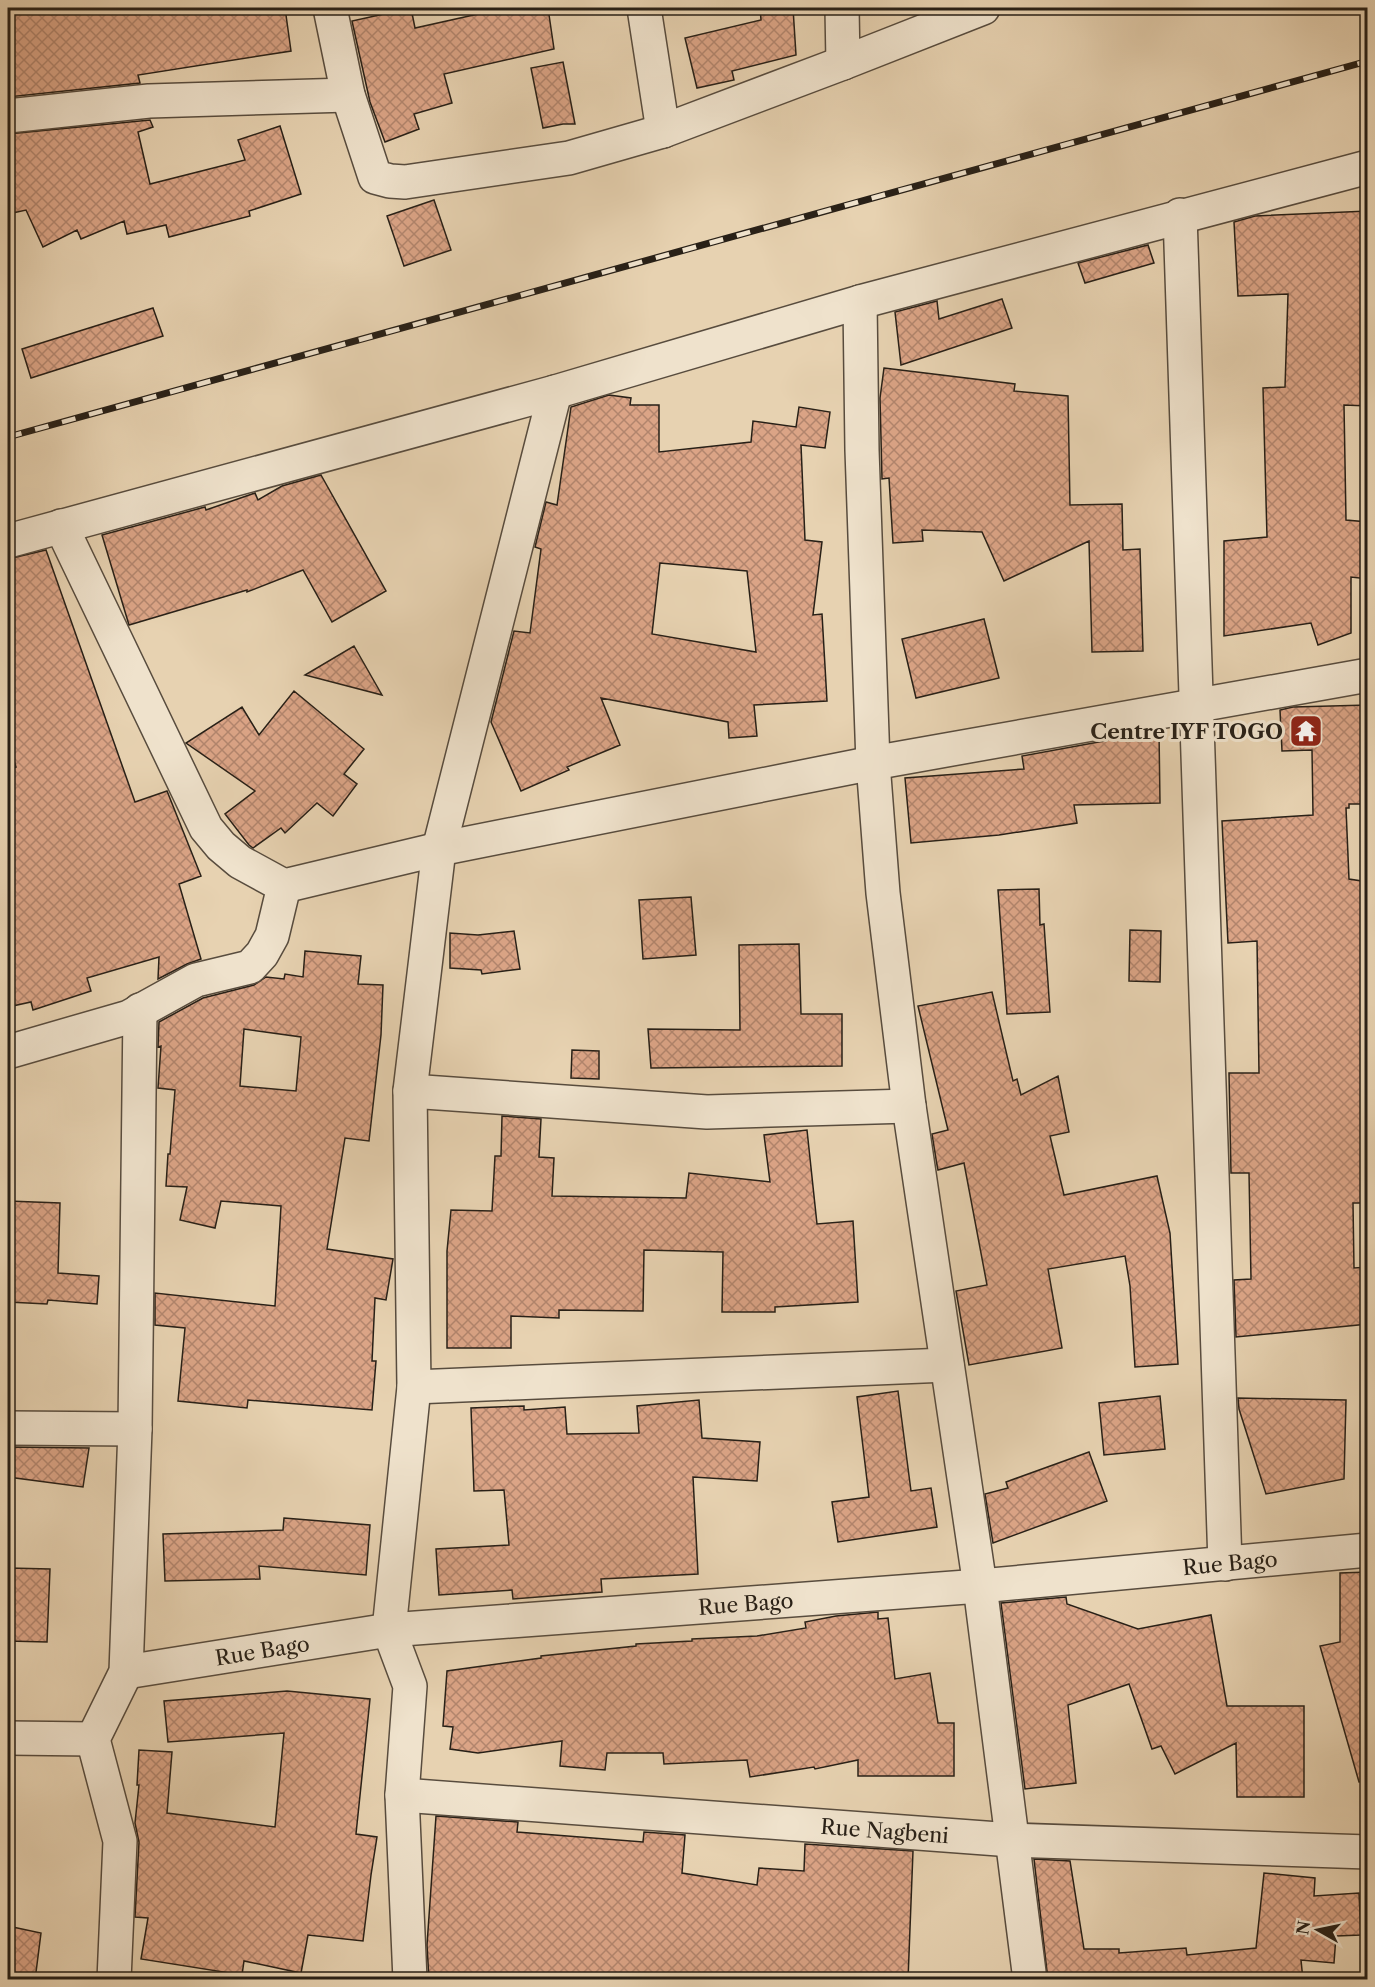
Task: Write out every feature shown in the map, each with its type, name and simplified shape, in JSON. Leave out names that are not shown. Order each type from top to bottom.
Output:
[{"type":"street","points":[[330,8],[348,95],[375,177],[405,182],[569,158],[663,131],[982,8]]},
{"type":"street","points":[[644,8],[663,131]]},
{"type":"street","points":[[842,8],[843,63]]},
{"type":"street","points":[[8,116],[149,101],[348,95]]},
{"type":"street","points":[[8,541],[555,392],[860,302],[1368,167]]},
{"type":"street","points":[[1180,216],[1225,1564]]},
{"type":"street","points":[[860,302],[862,450],[873,763],[883,893],[909,1106],[980,1587],[1030,1980]]},
{"type":"street","points":[[410,1980],[402,1795],[410,1686],[389,1630],[414,1387],[410,1091],[439,849],[555,392]]},
{"type":"street","points":[[61,526],[206,828],[220,846],[240,862],[284,886],[439,849],[873,763],[1368,675]]},
{"type":"street","points":[[8,1052],[129,1017],[196,981],[250,967],[262,954],[272,936],[284,886]]},
{"type":"street","points":[[114,1980],[120,1841],[93,1738],[126,1672],[135,1430],[140,1010]]},
{"type":"street","points":[[410,1091],[707,1112],[909,1106]]},
{"type":"street","points":[[414,1387],[947,1365]]},
{"type":"street","points":[[8,1428],[135,1430]]},
{"type":"street","name":"Rue Bago","points":[[126,1672],[389,1630],[980,1587],[1368,1550]]},
{"type":"street","points":[[8,1738],[93,1738]]},
{"type":"street","name":"Rue Nagbeni","points":[[402,1795],[1012,1840],[1368,1852]]},
{"type":"building","points":[[8,8],[285,8],[291,51],[138,75],[140,83],[8,97]]},
{"type":"building","points":[[411,8],[415,28],[505,8],[548,8],[554,49],[444,74],[452,103],[414,114],[419,129],[385,142],[370,102],[352,21]]},
{"type":"building","points":[[760,8],[793,8],[796,55],[732,71],[734,80],[697,88],[685,38],[761,20]]},
{"type":"building","points":[[563,62],[575,124],[543,128],[531,68]]},
{"type":"building","points":[[150,120],[153,127],[138,132],[150,184],[245,160],[238,140],[280,126],[301,194],[249,211],[250,216],[169,237],[166,225],[127,234],[124,221],[81,239],[77,230],[43,247],[26,210],[8,214],[8,134]]},
{"type":"building","points":[[434,200],[451,250],[404,266],[387,216]]},
{"type":"building","points":[[1368,211],[1368,406],[1344,405],[1346,520],[1368,522],[1368,579],[1351,577],[1351,633],[1318,645],[1311,623],[1224,636],[1224,541],[1267,537],[1263,388],[1285,387],[1288,294],[1238,296],[1234,222],[1255,216]]},
{"type":"building","points":[[1148,245],[1154,263],[1085,283],[1078,263]]},
{"type":"building","points":[[1002,299],[1012,328],[901,365],[895,312],[937,301],[939,319]]},
{"type":"building","points":[[153,308],[163,336],[31,378],[22,349]]},
{"type":"building","points":[[884,368],[1015,384],[1014,391],[1068,396],[1070,505],[1122,504],[1123,550],[1140,549],[1143,651],[1092,652],[1089,541],[1004,581],[982,532],[922,530],[923,541],[893,543],[889,478],[882,479],[880,398]]},
{"type":"building","points":[[609,395],[631,398],[630,405],[659,405],[659,452],[751,442],[753,421],[796,427],[799,407],[830,412],[825,448],[801,445],[805,540],[822,542],[813,615],[822,614],[827,701],[754,705],[757,736],[729,738],[728,722],[601,698],[620,745],[567,767],[569,770],[521,791],[491,722],[514,631],[530,633],[541,549],[535,547],[546,502],[557,505],[571,407]],"holes":[[[660,563],[747,571],[756,652],[652,634]]]},
{"type":"building","points":[[321,475],[386,591],[332,622],[303,570],[247,592],[247,590],[129,625],[102,535],[205,507],[206,510],[255,493],[258,500],[282,486]]},
{"type":"building","points":[[46,550],[135,802],[167,791],[201,876],[179,884],[201,959],[158,979],[159,957],[87,978],[91,991],[33,1010],[31,1002],[8,1007],[8,771],[16,767],[8,742],[8,559]]},
{"type":"building","points":[[984,619],[999,678],[916,698],[902,639]]},
{"type":"building","points":[[354,646],[382,695],[305,675]]},
{"type":"building","points":[[294,691],[364,749],[344,774],[357,784],[333,816],[317,803],[285,833],[281,828],[253,848],[225,814],[255,791],[186,743],[242,707],[259,735]]},
{"type":"building","points":[[1368,705],[1368,804],[1349,804],[1349,808],[1346,808],[1349,879],[1368,882],[1368,1203],[1353,1203],[1354,1268],[1368,1267],[1368,1324],[1236,1337],[1234,1280],[1251,1279],[1249,1173],[1231,1173],[1229,1073],[1259,1073],[1257,941],[1228,943],[1222,821],[1313,815],[1312,750],[1282,751],[1280,710],[1293,707]]},
{"type":"building","points":[[1159,731],[1160,803],[1074,805],[1077,823],[999,835],[911,843],[905,778],[1024,769],[1022,756]]},
{"type":"building","points":[[1039,889],[1040,925],[1044,924],[1050,1012],[1007,1014],[998,890]]},
{"type":"building","points":[[691,897],[696,955],[643,959],[639,900]]},
{"type":"building","points":[[1130,930],[1161,931],[1160,982],[1129,981]]},
{"type":"building","points":[[514,931],[520,969],[482,974],[481,970],[450,968],[450,933],[478,935]]},
{"type":"building","points":[[799,944],[801,1014],[842,1014],[842,1066],[651,1068],[648,1029],[740,1030],[739,945]]},
{"type":"building","points":[[305,951],[361,956],[358,984],[383,985],[381,1035],[369,1141],[345,1138],[327,1249],[393,1259],[386,1300],[375,1298],[372,1361],[376,1361],[372,1410],[248,1400],[247,1408],[178,1401],[185,1328],[155,1325],[155,1293],[275,1306],[281,1206],[221,1201],[215,1228],[180,1220],[187,1187],[166,1186],[175,1090],[158,1088],[161,1046],[158,1047],[159,1022],[203,998],[254,985],[266,977],[284,979],[285,974],[303,977]],"holes":[[[244,1029],[301,1037],[296,1091],[240,1086]]]},
{"type":"building","points":[[992,992],[1013,1081],[1017,1079],[1021,1095],[1058,1076],[1069,1132],[1050,1136],[1064,1195],[1157,1176],[1170,1233],[1178,1364],[1135,1367],[1130,1286],[1125,1256],[1048,1269],[1062,1348],[969,1365],[956,1291],[987,1285],[964,1163],[938,1170],[932,1134],[948,1130],[918,1006]]},
{"type":"building","points":[[572,1050],[599,1051],[599,1079],[571,1078]]},
{"type":"building","points":[[502,1116],[541,1119],[539,1157],[554,1158],[552,1196],[686,1198],[689,1173],[770,1182],[764,1135],[807,1130],[817,1224],[853,1221],[858,1302],[775,1307],[775,1312],[722,1312],[723,1252],[644,1250],[643,1311],[559,1310],[559,1318],[511,1316],[511,1348],[447,1348],[447,1251],[451,1210],[492,1211],[495,1156],[501,1156]]},
{"type":"building","points":[[8,1201],[60,1203],[58,1273],[99,1276],[97,1304],[48,1300],[47,1304],[8,1302]]},
{"type":"building","points":[[898,1391],[911,1491],[931,1488],[937,1527],[838,1542],[832,1502],[869,1497],[857,1397]]},
{"type":"building","points":[[1160,1396],[1165,1449],[1104,1455],[1099,1403]]},
{"type":"building","points":[[1238,1398],[1346,1400],[1344,1479],[1266,1494],[1239,1409]]},
{"type":"building","points":[[699,1400],[702,1438],[760,1442],[757,1481],[693,1477],[698,1574],[601,1579],[602,1592],[513,1599],[512,1590],[439,1595],[436,1549],[509,1545],[504,1490],[474,1491],[471,1408],[524,1406],[524,1410],[565,1407],[567,1434],[639,1433],[637,1406]]},
{"type":"building","points":[[8,1447],[89,1448],[83,1487],[8,1477]]},
{"type":"building","points":[[1089,1452],[1107,1501],[993,1543],[985,1494],[1008,1488],[1006,1482]]},
{"type":"building","points":[[284,1518],[370,1525],[366,1575],[259,1566],[260,1579],[165,1581],[163,1534],[283,1530]]},
{"type":"building","points":[[8,1568],[50,1569],[47,1642],[8,1641]]},
{"type":"building","points":[[1368,1572],[1368,1781],[1359,1782],[1320,1646],[1340,1642],[1340,1573]]},
{"type":"building","points":[[1066,1597],[1067,1604],[1138,1629],[1211,1615],[1227,1706],[1304,1706],[1304,1797],[1237,1797],[1236,1743],[1175,1774],[1161,1746],[1152,1749],[1129,1684],[1068,1705],[1076,1783],[1025,1789],[1001,1603]]},
{"type":"building","points":[[878,1612],[878,1619],[888,1618],[895,1679],[930,1673],[938,1723],[954,1723],[954,1776],[858,1776],[858,1760],[815,1769],[814,1767],[750,1777],[747,1760],[664,1764],[663,1753],[607,1753],[605,1770],[560,1766],[562,1741],[478,1753],[450,1749],[453,1727],[443,1726],[447,1671],[541,1658],[541,1656],[636,1646],[636,1644],[757,1636],[806,1628],[805,1622]]},
{"type":"building","points":[[287,1691],[370,1699],[356,1834],[377,1837],[363,1941],[308,1935],[301,1973],[244,1961],[242,1975],[141,1959],[148,1918],[135,1917],[139,1842],[135,1823],[139,1785],[137,1785],[139,1750],[172,1752],[167,1813],[275,1827],[284,1733],[168,1742],[164,1701]]},
{"type":"building","points":[[436,1816],[518,1822],[517,1832],[643,1842],[644,1832],[685,1835],[682,1873],[757,1885],[759,1868],[804,1871],[805,1844],[913,1851],[908,1980],[429,1980],[427,1945]]},
{"type":"building","points":[[1034,1859],[1070,1861],[1084,1949],[1119,1949],[1119,1953],[1186,1948],[1187,1955],[1256,1948],[1264,1873],[1315,1878],[1314,1896],[1359,1893],[1361,1935],[1336,1936],[1334,1963],[1301,1960],[1303,1980],[1048,1980]]},
{"type":"building","points":[[8,1926],[41,1933],[35,1980],[8,1980]]},
{"type":"railway","points":[[8,437],[1368,61]]},
{"type":"place","name":"Centre IYF TOGO","points":[[1306,731]]}]
